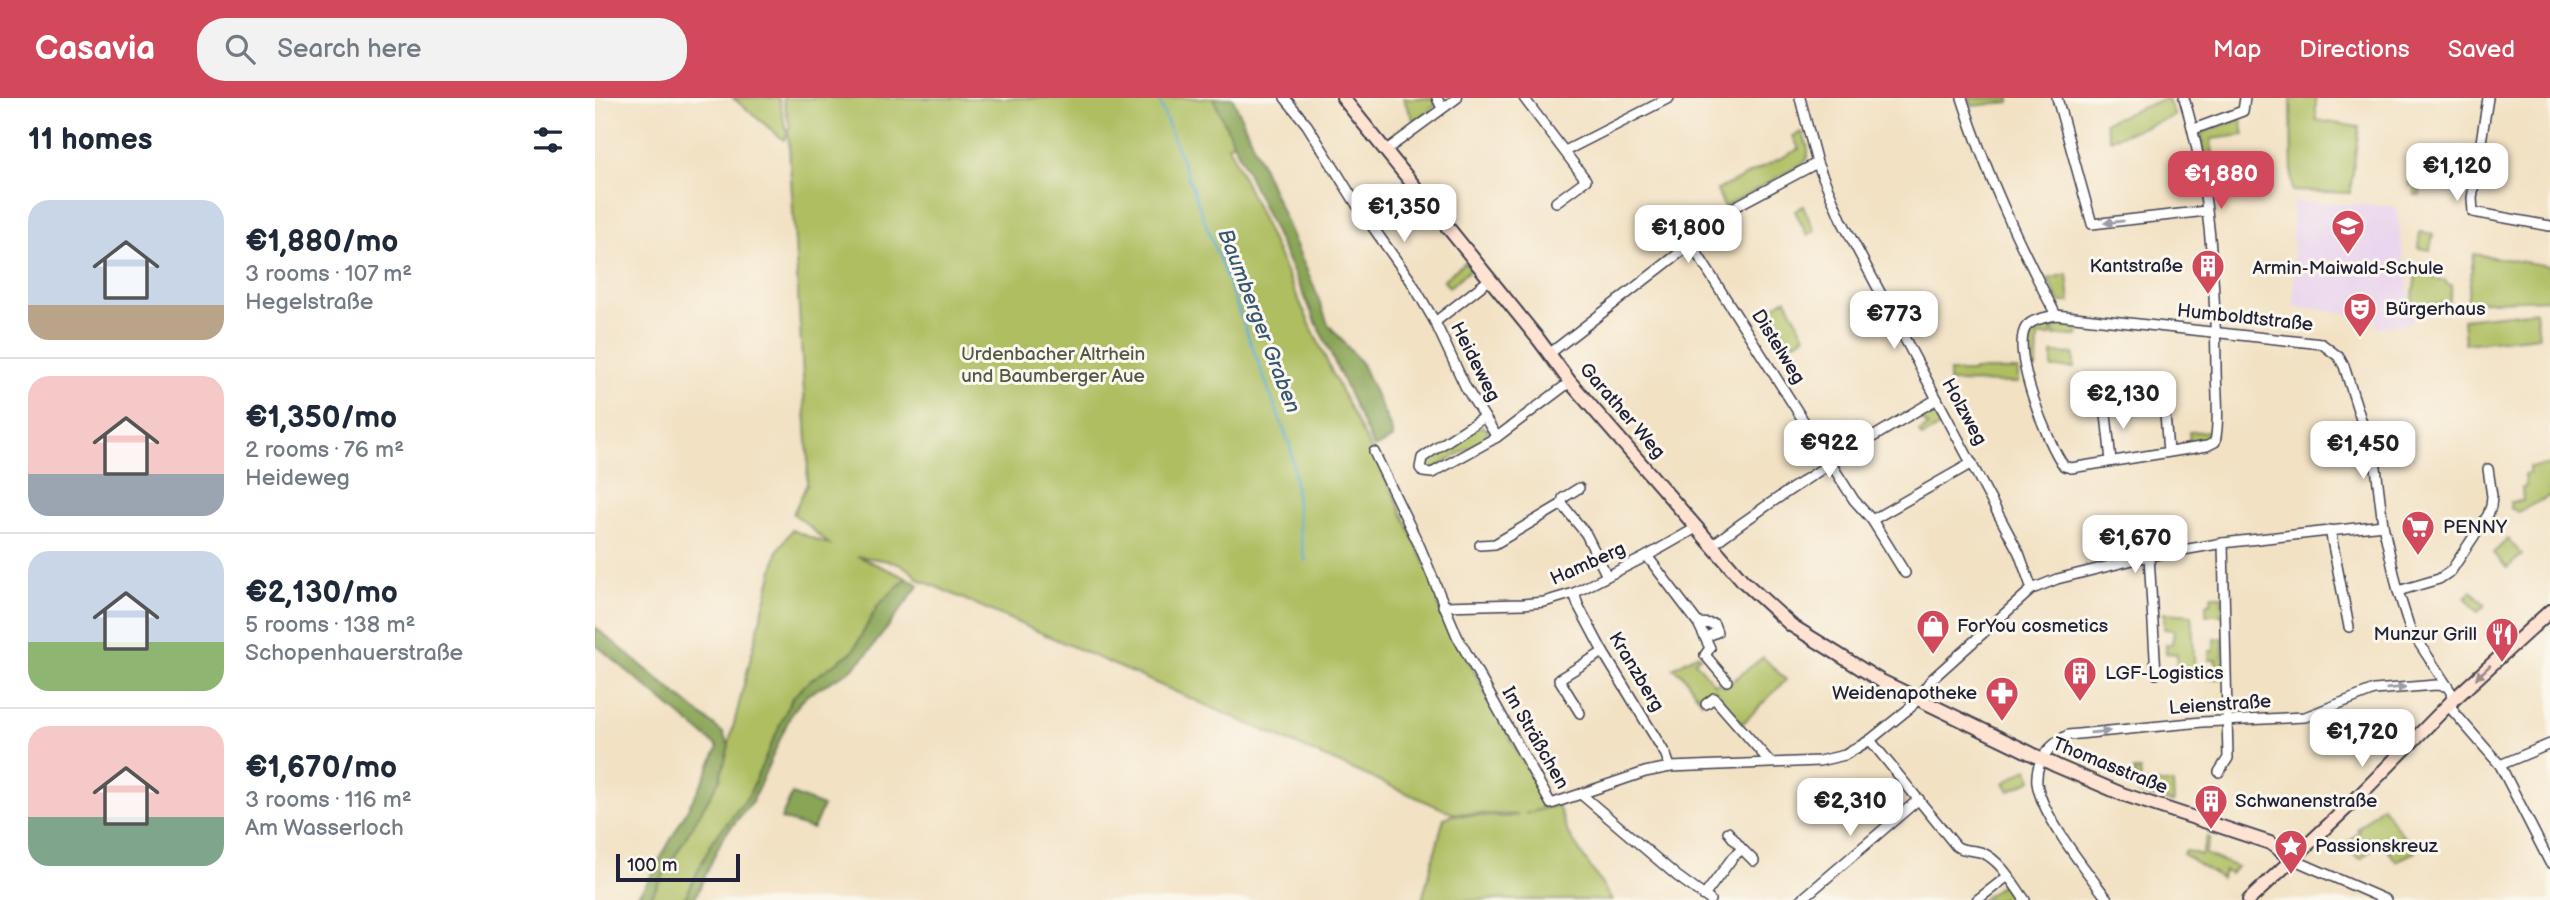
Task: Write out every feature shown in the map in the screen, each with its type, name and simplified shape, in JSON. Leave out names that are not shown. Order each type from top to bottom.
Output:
[{"type":"street","name":"Heideweg","points":[[1285,98],[1307,125],[1350,196],[1412,281],[1435,322],[1450,358],[1497,437]]},
{"type":"street","name":"Garather Weg","points":[[1343,98],[1570,382],[1752,590],[1791,625],[1863,671],[1917,699]]},
{"type":"street","points":[[1437,98],[1442,108]]},
{"type":"street","points":[[1385,151],[1457,98]]},
{"type":"street","points":[[1524,98],[1586,180],[1556,202]]},
{"type":"street","points":[[1566,151],[1669,98]]},
{"type":"street","name":"Holzweg","points":[[1800,98],[1817,163],[1841,219],[2019,553],[2032,589]]},
{"type":"street","points":[[1962,98],[2002,207],[2056,315],[2031,323],[2025,328],[2023,337],[2027,375],[2045,429],[2064,466],[2071,468],[2207,446],[2215,442],[2215,331],[2206,211],[2193,129],[2184,98]]},
{"type":"street","points":[[2057,98],[2092,223],[2206,211]]},
{"type":"street","points":[[2193,129],[2243,111],[2245,98]]},
{"type":"street","points":[[2488,98],[2472,198],[2473,212],[2550,226]]},
{"type":"street","points":[[1549,354],[1691,244],[1725,212],[1817,163]]},
{"type":"street","name":"Distelweg","points":[[1691,244],[1854,500],[1872,520],[1906,573]]},
{"type":"street","name":"Heideweg","points":[[1435,322],[1489,280]]},
{"type":"street","name":"Humboldtstraße","points":[[2056,315],[2322,344],[2339,357],[2376,467],[2383,525],[2398,592],[2410,629],[2451,692],[2453,711],[2500,765],[2550,863]]},
{"type":"street","points":[[1484,417],[1422,458],[1420,468],[1423,472],[1432,472],[1497,437],[1570,382]]},
{"type":"street","points":[[1711,545],[1768,502],[1937,399]]},
{"type":"street","points":[[2105,405],[2111,461]]},
{"type":"street","points":[[2165,414],[2168,453]]},
{"type":"street","name":"Im Sträßchen","points":[[1374,452],[1420,547],[1443,606],[1551,804],[1645,772],[1671,767],[1819,761],[1845,755],[1870,740],[1911,707],[1931,680],[2032,589]]},
{"type":"street","points":[[1872,520],[1972,463]]},
{"type":"street","points":[[2398,592],[2439,579],[2451,571],[2488,516],[2491,506],[2488,469]]},
{"type":"street","points":[[1579,488],[1563,498],[1562,504],[1586,534],[1607,576]]},
{"type":"street","points":[[1481,545],[1495,544],[1562,504]]},
{"type":"street","points":[[2032,589],[2085,571],[2149,556],[2223,543],[2383,525]]},
{"type":"street","name":"Hamberg","points":[[1443,606],[1544,602],[1574,593],[1696,528]]},
{"type":"street","points":[[2330,530],[2349,627]]},
{"type":"street","points":[[2219,772],[2228,758],[2223,543]]},
{"type":"street","points":[[1647,556],[1698,623],[1710,648],[1705,655],[1727,681]]},
{"type":"street","points":[[2149,556],[2156,674]]},
{"type":"street","name":"Kranzberg","points":[[1574,593],[1603,652],[1671,767]]},
{"type":"street","points":[[2249,900],[2354,801],[2452,701],[2550,611]]},
{"type":"street","points":[[1580,713],[1559,679],[1603,652]]},
{"type":"street","name":"Leienstraße","points":[[2042,758],[2055,742],[2068,735],[2305,717],[2374,690],[2436,685],[2447,687]]},
{"type":"street","points":[[1706,704],[1714,698],[1770,762]]},
{"type":"street","name":"Thomasstraße","points":[[1917,699],[2122,794],[2270,843],[2292,859]]},
{"type":"street","points":[[1870,740],[1959,848],[1986,855],[2008,876],[2025,900]]},
{"type":"street","points":[[2500,765],[2550,744]]},
{"type":"street","points":[[2042,758],[2037,782],[2055,826],[2108,900]]},
{"type":"street","points":[[1601,811],[1599,803],[1605,787]]},
{"type":"street","points":[[1582,795],[1654,858],[1707,898],[1733,857],[1742,849]]},
{"type":"street","points":[[1801,900],[1919,799]]},
{"type":"street","points":[[1728,832],[1754,862]]},
{"type":"street","points":[[2292,859],[2386,900]]},
{"type":"street","points":[[1977,900],[2008,876]]},
{"type":"shaded area","name":"Armin-Maiwald-Schule","points":[[2292,202],[2396,206],[2413,322],[2377,328],[2374,311],[2357,315],[2294,306]]},
{"type":"green space","points":[[733,98],[779,98],[787,134],[784,140]]},
{"type":"green space","name":"Urdenbacher Altrhein und Baumberger Aue","points":[[783,98],[1214,98],[1234,143],[1228,145],[1336,381],[1393,493],[1441,598],[1438,605],[1548,807],[1525,814],[1558,805],[1568,833],[1612,900],[1422,900],[1444,818],[1452,815],[1518,815],[1452,813],[918,579],[898,564],[857,556],[907,578],[878,605],[853,651],[807,683],[792,698],[749,795],[712,842],[684,900],[649,900],[720,779],[778,550],[792,530],[832,546],[793,514],[807,484],[808,458],[788,129],[790,127]]},
{"type":"green space","points":[[1213,98],[1233,98],[1328,324],[1362,364],[1393,438],[1374,448]]},
{"type":"green space","points":[[1403,98],[1432,98],[1436,105],[1414,121]]},
{"type":"green space","points":[[1969,98],[2010,98],[2010,102],[1972,106]]},
{"type":"green space","points":[[2167,98],[2175,116],[2110,139],[2105,122]]},
{"type":"green space","points":[[2291,98],[2316,98],[2316,120],[2359,127],[2350,193],[2292,191]]},
{"type":"green space","points":[[2241,119],[2244,135],[2211,139],[2213,154],[2205,157],[2201,136],[2205,131]]},
{"type":"green space","points":[[1802,132],[1808,151],[1805,162],[1724,207],[1717,190],[1799,149],[1793,136]]},
{"type":"green space","points":[[2187,163],[2190,184],[2179,185],[2176,165]]},
{"type":"green space","points":[[2410,175],[2423,176],[2420,195],[2414,195],[2415,186],[2409,185]]},
{"type":"green space","points":[[1803,206],[1815,231],[1807,235],[1795,211]]},
{"type":"green space","points":[[2420,232],[2433,234],[2430,250],[2418,248]]},
{"type":"green space","points":[[2474,254],[2550,266],[2550,299],[2467,302]]},
{"type":"green space","points":[[1465,262],[1471,269],[1449,287],[1443,280]]},
{"type":"green space","points":[[2416,273],[2434,276],[2434,279],[2452,285],[2449,303],[2412,304]]},
{"type":"green space","points":[[2067,274],[2070,302],[2059,302],[2048,279]]},
{"type":"green space","points":[[1786,299],[1805,336],[1790,345],[1770,309]]},
{"type":"green space","points":[[2536,311],[2539,336],[2465,344],[2463,319]]},
{"type":"green space","points":[[2052,325],[2051,336],[2038,336],[2037,367],[2031,367],[2031,333],[2037,327]]},
{"type":"green space","points":[[2054,325],[2079,325],[2078,336],[2054,336]]},
{"type":"green space","points":[[2052,353],[2074,354],[2074,368],[2052,368]]},
{"type":"green space","points":[[2018,370],[2018,383],[1949,382],[1949,372]]},
{"type":"green space","points":[[1935,407],[1944,424],[1922,437],[1919,432],[1928,426],[1918,414]]},
{"type":"green space","points":[[1481,426],[1487,429],[1488,437],[1432,470],[1426,468],[1425,462]]},
{"type":"green space","points":[[2213,431],[2211,441],[2190,445],[2189,432]]},
{"type":"green space","points":[[2550,465],[2550,496],[2518,512],[2510,508],[2510,502],[2523,501],[2522,488],[2526,487],[2525,474],[2529,473],[2529,467]]},
{"type":"green space","points":[[2508,539],[2522,555],[2507,568],[2493,553]]},
{"type":"green space","points":[[907,578],[919,585],[868,653],[851,670],[807,695],[792,712],[752,802],[723,837],[694,900],[684,900],[712,842],[749,795],[792,698],[807,683],[853,651],[878,605]]},
{"type":"green space","points":[[2472,591],[2485,605],[2478,612],[2465,597]]},
{"type":"green space","points":[[2211,596],[2222,596],[2222,615],[2206,615],[2206,604],[2211,604]]},
{"type":"green space","points":[[2164,613],[2192,615],[2195,677],[2176,678],[2177,654],[2166,653],[2166,644],[2172,644],[2174,630],[2164,629]]},
{"type":"green space","points":[[595,627],[723,733],[729,746],[720,779],[649,900],[634,900],[647,883],[704,779],[718,747],[595,644]]},
{"type":"green space","points":[[2223,638],[2223,678],[2210,679],[2210,668],[2216,668],[2216,660],[2209,660],[2209,651],[2214,651],[2214,639]]},
{"type":"green space","points":[[1698,654],[1701,656],[1695,661],[1715,685],[1719,682],[1725,687],[1763,657],[1786,680],[1742,724],[1717,696],[1714,688],[1702,702],[1683,675],[1673,668]]},
{"type":"green space","points":[[2028,768],[2032,780],[2009,791],[2004,783]]},
{"type":"green space","points":[[2134,770],[2140,770],[2141,783],[2173,783],[2174,803],[2139,793]]},
{"type":"green space","points":[[792,794],[823,806],[813,829],[781,819]]},
{"type":"green space","points":[[2382,806],[2415,852],[2396,861],[2381,841],[2361,859],[2343,849],[2359,831],[2357,829]]},
{"type":"green space","points":[[2207,837],[2210,838],[2205,854],[2237,867],[2231,874],[2225,871],[2221,878],[2183,854],[2185,850],[2201,855]]},
{"type":"green space","points":[[2006,884],[2020,900],[1982,900],[2001,885]]},
{"type":"waterway","name":"Baumberger Graben","points":[[1158,98],[1290,446],[1306,561]]},
{"type":"place","name":"Armin-Maiwald-Schule","points":[[2348,256]]},
{"type":"place","name":"Kantstraße","points":[[2208,296]]},
{"type":"place","name":"Bürgerhaus","points":[[2360,339]]},
{"type":"place","name":"PENNY","points":[[2418,557]]},
{"type":"place","name":"ForYou cosmetics","points":[[1933,656]]},
{"type":"place","name":"Munzur Grill","points":[[2502,664]]},
{"type":"place","name":"LGF-Logistics","points":[[2080,703]]},
{"type":"place","name":"Weidenapotheke","points":[[2002,723]]},
{"type":"place","name":"Schwanenstraße","points":[[2211,831]]},
{"type":"place","name":"Passionskreuz","points":[[2291,876]]}]
